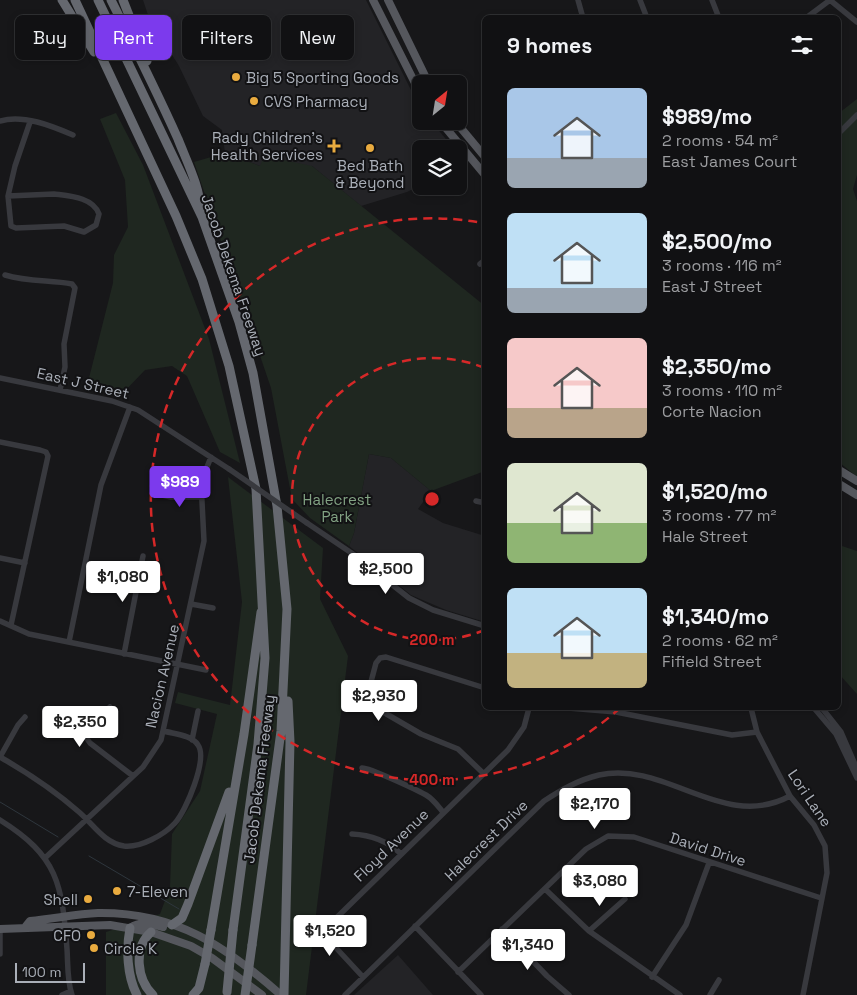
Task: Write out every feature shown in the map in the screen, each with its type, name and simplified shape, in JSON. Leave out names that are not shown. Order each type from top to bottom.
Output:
[{"type":"highway","points":[[62,0],[116,88]]},
{"type":"highway","name":"Jacob Dekema Freeway","points":[[75,0],[176,216],[202,280],[229,366],[256,489],[265,658],[258,744],[226,994]]},
{"type":"highway","name":"Jacob Dekema Freeway","points":[[98,0],[202,217],[248,356],[278,506],[288,609],[281,731],[245,995]]},
{"type":"highway","points":[[111,0],[149,73],[201,198],[202,217]]},
{"type":"highway","points":[[123,0],[146,58],[149,73]]},
{"type":"highway","points":[[193,995],[199,988],[205,964],[255,662],[258,624],[263,602]]},
{"type":"highway","points":[[282,995],[290,742],[285,656]]},
{"type":"highway","points":[[172,925],[182,918],[236,776]]},
{"type":"highway","points":[[130,928],[128,939],[129,967],[132,987],[137,995]]},
{"type":"highway","points":[[151,932],[144,940],[139,963],[142,982],[152,995]]},
{"type":"main road","points":[[374,0],[412,77]]},
{"type":"main road","points":[[388,0],[425,75]]},
{"type":"main road","points":[[448,130],[482,171]]},
{"type":"main road","points":[[462,130],[482,153]]},
{"type":"main road","points":[[841,471],[857,481]]},
{"type":"main road","points":[[841,485],[857,496]]},
{"type":"main road","points":[[0,930],[26,926],[30,922],[64,917],[98,913],[125,914],[172,925],[219,945],[282,995]]},
{"type":"main road","points":[[130,928],[138,922],[145,922],[180,932],[190,932]]},
{"type":"main road","points":[[26,926],[30,929],[110,925],[151,932],[191,946],[212,958],[262,995]]},
{"type":"street","points":[[578,0],[582,15]]},
{"type":"street","points":[[640,0],[646,15]]},
{"type":"street","points":[[712,0],[718,15]]},
{"type":"street","points":[[810,15],[830,0],[857,22]]},
{"type":"street","points":[[841,131],[857,115]]},
{"type":"street","points":[[0,121],[8,120],[51,125],[72,135]]},
{"type":"street","points":[[8,196],[54,194],[74,197],[93,204],[98,211],[99,220],[94,228],[84,232],[59,226],[16,228],[11,226],[8,196],[15,166],[30,122]]},
{"type":"street","points":[[6,275],[26,281],[49,280],[72,284],[75,288],[64,344],[65,367],[60,390]]},
{"type":"street","name":"East J Street","points":[[0,378],[130,407],[151,416],[356,556],[409,598],[432,610],[482,625]]},
{"type":"street","points":[[69,642],[101,485],[130,407]]},
{"type":"street","points":[[0,442],[40,450],[46,452],[48,456],[11,624]]},
{"type":"street","name":"Nacion Avenue","points":[[46,857],[151,758],[164,731],[204,541],[201,497],[202,477],[211,457]]},
{"type":"street","points":[[162,495],[171,498],[201,497]]},
{"type":"street","points":[[476,501],[482,502]]},
{"type":"street","points":[[124,654],[143,556]]},
{"type":"street","points":[[0,558],[25,563]]},
{"type":"street","points":[[191,604],[213,608]]},
{"type":"street","points":[[0,621],[11,624],[30,634],[206,670]]},
{"type":"street","points":[[482,687],[386,657],[380,658],[376,663],[368,693],[371,704],[421,734],[458,749],[483,773]]},
{"type":"street","points":[[110,708],[90,728],[85,736],[87,740],[133,776]]},
{"type":"street","name":"Floyd Avenue","points":[[364,977],[326,937],[324,932],[330,923],[516,740],[524,727],[528,710]]},
{"type":"street","points":[[592,710],[616,712],[732,735],[757,732]]},
{"type":"street","name":"Lori Lane","points":[[752,710],[757,732],[790,796],[814,825],[824,846],[827,873],[803,995]]},
{"type":"street","points":[[816,710],[836,734],[857,778]]},
{"type":"street","points":[[824,710],[841,732],[857,769]]},
{"type":"street","points":[[192,740],[198,711]]},
{"type":"street","points":[[25,717],[18,725],[0,757],[36,779],[87,819],[106,839],[123,846],[146,841],[170,828],[184,808],[202,754],[199,746],[192,740],[164,731]]},
{"type":"street","points":[[362,768],[368,767],[392,781],[426,795],[444,812]]},
{"type":"street","name":"Halecrest Drive","points":[[345,995],[544,801],[564,787],[600,775],[635,775],[733,805],[750,808],[767,806],[790,796]]},
{"type":"street","points":[[0,820],[27,838],[46,857],[61,895],[71,993],[62,995]]},
{"type":"street","points":[[352,834],[382,840],[400,854]]},
{"type":"street","name":"David Drive","points":[[458,972],[586,848],[608,836],[634,837],[821,898]]},
{"type":"street","points":[[652,978],[686,925],[709,863]]},
{"type":"street","points":[[545,889],[589,931],[652,978],[680,995]]},
{"type":"street","points":[[589,931],[625,898]]},
{"type":"street","points":[[415,926],[481,995]]},
{"type":"street","points":[[0,930],[0,954]]},
{"type":"street","points":[[502,930],[546,976],[569,995]]},
{"type":"street","points":[[710,995],[719,980]]},
{"type":"shaded area","points":[[143,0],[366,0],[412,92],[412,130],[438,130],[447,140],[412,140],[412,190],[361,206],[312,166],[260,166],[225,153],[222,130],[203,116],[172,55],[172,15],[148,15]]},
{"type":"shaded area","points":[[369,454],[391,458],[431,491],[418,509],[443,523],[482,535],[482,621],[446,610],[411,595],[349,546],[354,533]]},
{"type":"shaded area","points":[[398,955],[433,995],[354,995]]},
{"type":"green space","points":[[857,99],[857,175],[853,189],[857,201],[857,477],[841,464],[841,111]]},
{"type":"green space","points":[[116,113],[143,165],[209,339],[240,463],[220,452],[187,376],[172,366],[145,370],[121,395],[87,386],[113,283],[114,255],[128,227],[125,180],[100,119]]},
{"type":"green space","name":"Halecrest Park","points":[[225,153],[260,166],[264,156],[312,166],[482,304],[482,472],[431,491],[391,458],[369,454],[354,533],[349,546],[310,518],[292,499],[271,388],[194,162]]},
{"type":"green space","points":[[228,477],[323,548],[320,599],[348,656],[306,995],[106,995],[106,932],[160,914],[170,887],[172,834],[200,791],[217,714],[175,703],[178,692],[230,705],[242,602]]},
{"type":"green space","points":[[841,546],[857,551],[857,694],[841,676]]},
{"type":"waterway","points":[[0,802],[58,837]]},
{"type":"waterway","points":[[89,856],[179,909]]},
{"type":"place","name":"Big 5 Sporting Goods","points":[[236,77]]},
{"type":"place","name":"CVS Pharmacy","points":[[254,101]]},
{"type":"place","name":"Rady Children's Health Services","points":[[334,146]]},
{"type":"place","name":"Bed Bath & Beyond","points":[[370,148]]},
{"type":"place","name":"7-Eleven","points":[[117,891]]},
{"type":"place","name":"Shell","points":[[88,899]]},
{"type":"place","name":"CFO","points":[[91,935]]},
{"type":"place","name":"Circle K","points":[[94,948]]}]
